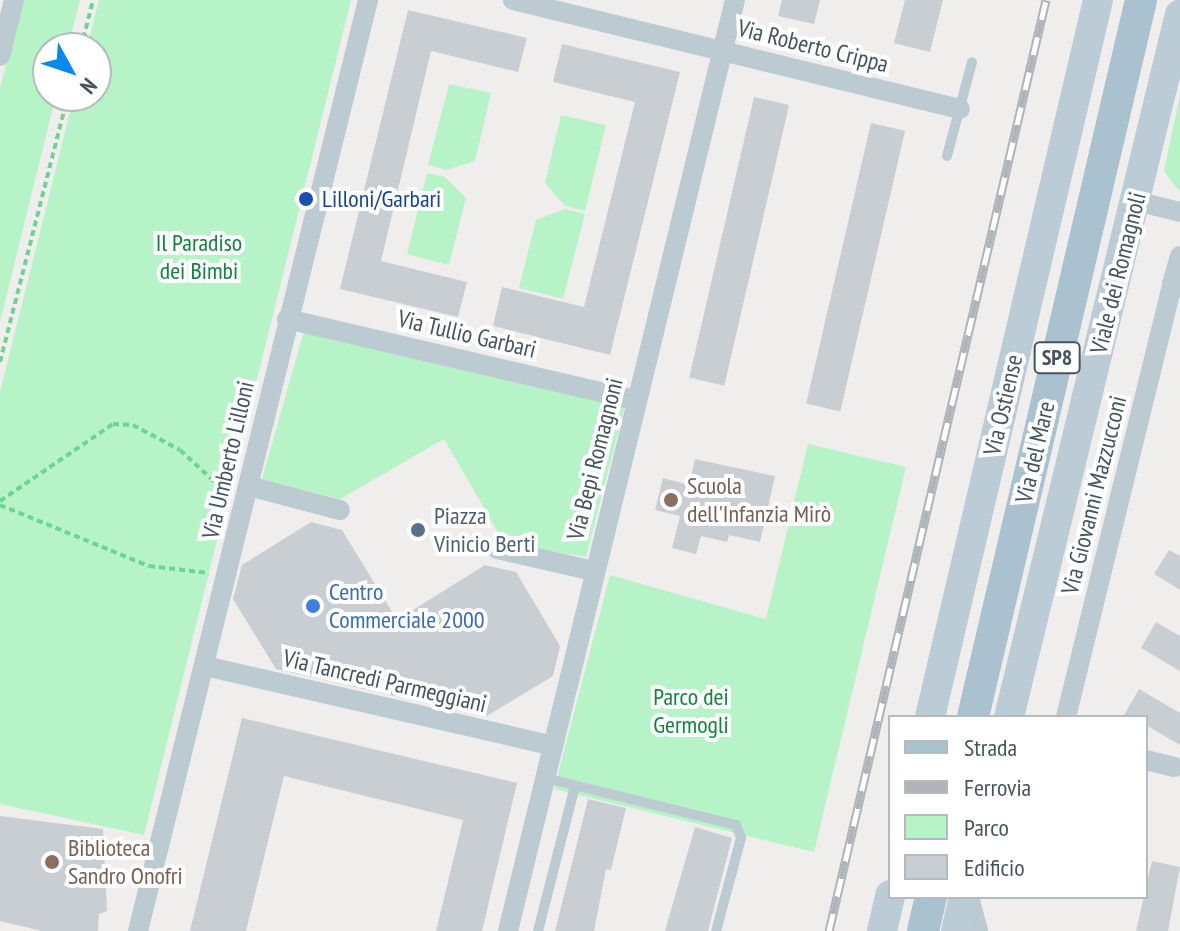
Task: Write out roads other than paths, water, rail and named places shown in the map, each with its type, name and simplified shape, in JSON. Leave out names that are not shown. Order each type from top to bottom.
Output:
[{"type":"main road","name":"Via Ostiense","points":[[930,715],[1098,0]]},
{"type":"main road","name":"Via del Mare","points":[[973,715],[1141,0]]},
{"type":"main road","name":"Viale dei Romagnoli","points":[[1009,715],[1180,14]]},
{"type":"main road","points":[[882,931],[889,899]]},
{"type":"main road","points":[[923,931],[931,899]]},
{"type":"main road","points":[[956,931],[966,899]]},
{"type":"street","points":[[0,56],[14,0]]},
{"type":"street","name":"Via Umberto Lilloni","points":[[138,931],[368,0]]},
{"type":"street","name":"Via Roberto Crippa","points":[[513,0],[960,109]]},
{"type":"street","name":"Via Bepi Romagnoni","points":[[508,931],[735,0]]},
{"type":"street","points":[[1136,201],[1180,212]]},
{"type":"street","name":"Via Giovanni Mazzucconi","points":[[1067,715],[1176,286],[1180,256]]},
{"type":"street","name":"Via Tullio Garbari","points":[[287,319],[636,400]]},
{"type":"street","points":[[249,486],[340,510]]},
{"type":"street","points":[[497,549],[594,571]]},
{"type":"street","name":"Via Tancredi Parmeggiani","points":[[205,666],[553,746]]},
{"type":"street","points":[[1148,760],[1174,767]]},
{"type":"street","points":[[968,899],[978,931]]},
{"type":"lane","points":[[947,156],[972,62]]},
{"type":"lane","points":[[545,778],[741,830],[716,931]]},
{"type":"lane","points":[[538,931],[575,786]]},
{"type":"railway","points":[[829,931],[1046,0]]},
{"type":"place","name":"Lilloni/Garbari","points":[[306,199]]},
{"type":"place","name":"Scuola dell'Infanzia Mirò","points":[[671,500]]},
{"type":"place","name":"Piazza Vinicio Berti","points":[[418,530]]},
{"type":"place","name":"Centro Commerciale 2000","points":[[313,606]]},
{"type":"place","name":"Biblioteca Sandro Onofri","points":[[52,862]]},
{"type":"park label","name":"Il Paradiso dei Bimbi","points":[[199,257]]},
{"type":"park label","name":"Parco dei Germogli","points":[[691,711]]}]
